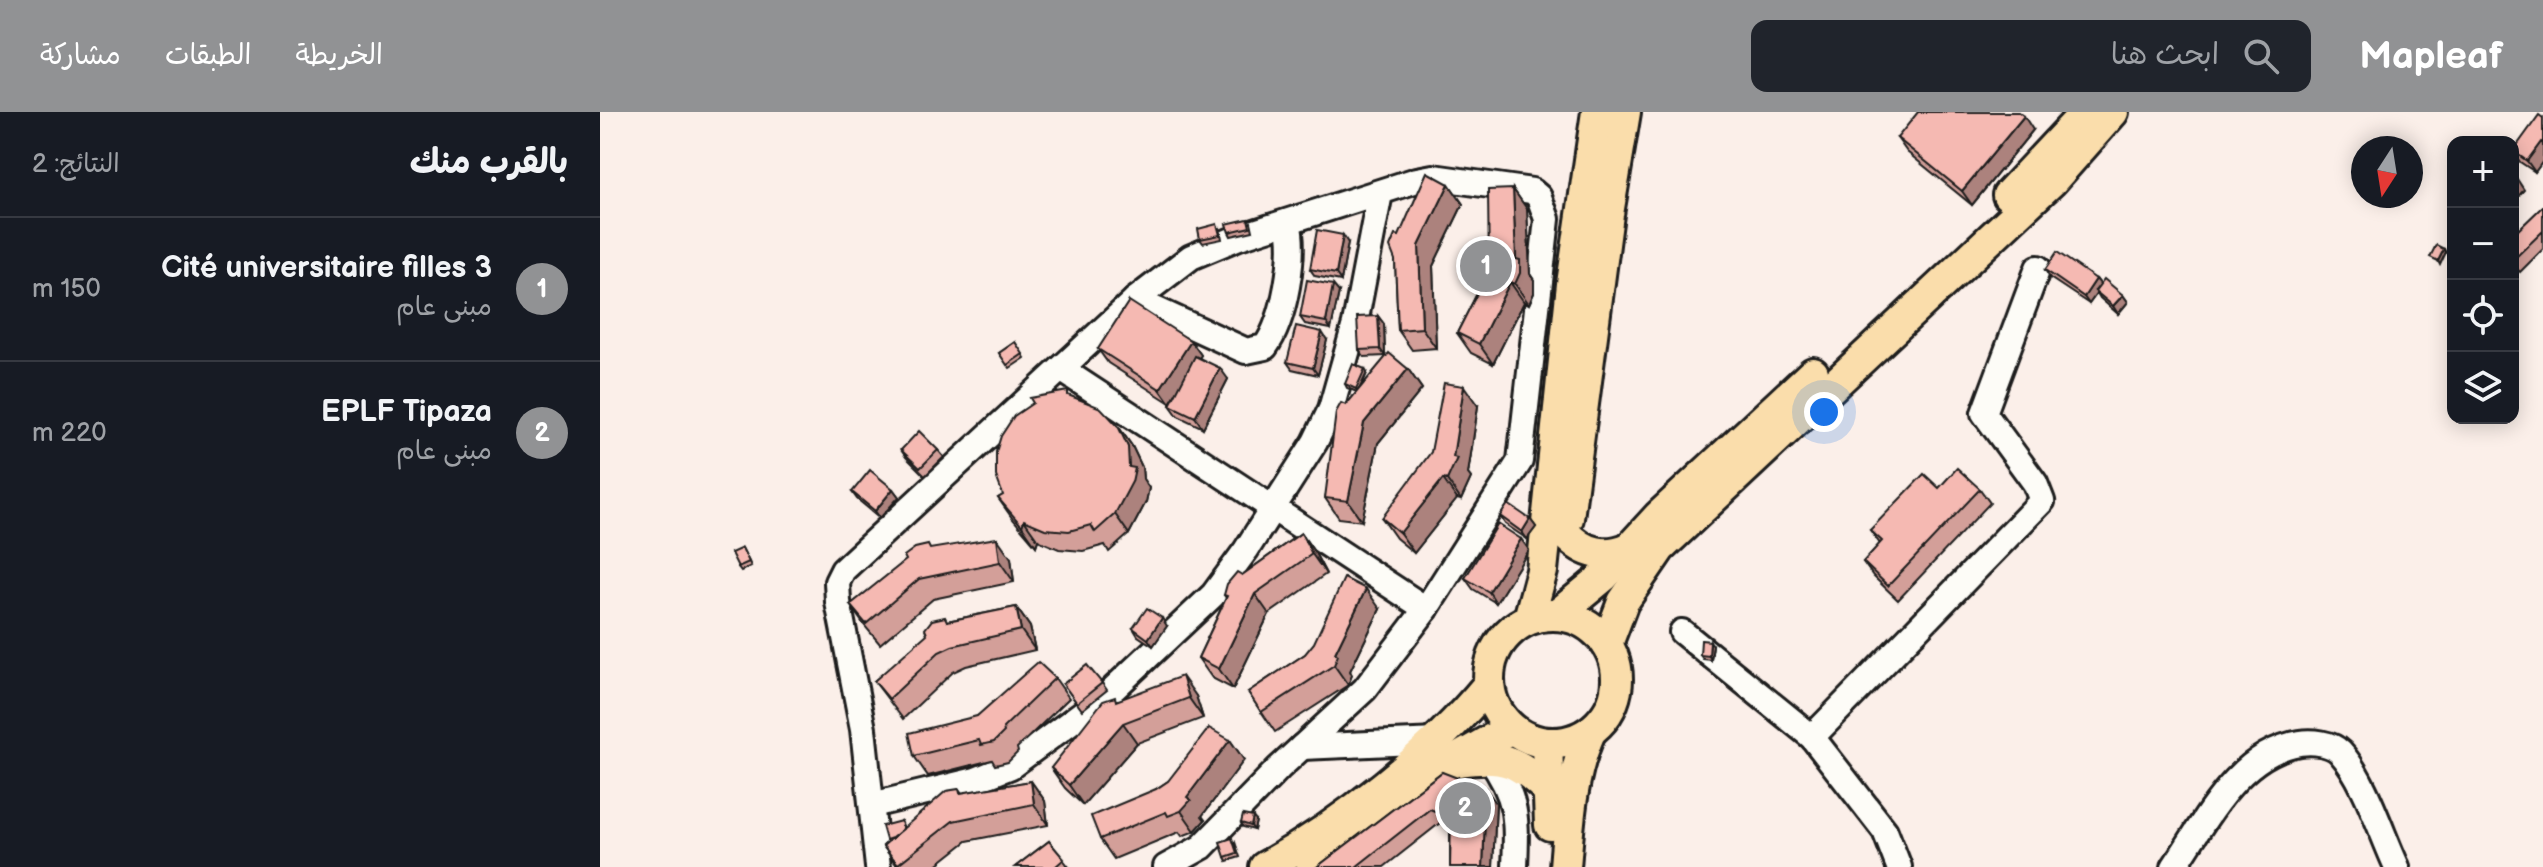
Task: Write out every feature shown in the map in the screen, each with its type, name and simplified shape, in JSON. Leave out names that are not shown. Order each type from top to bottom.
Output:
[{"type":"main road","points":[[1546,616],[1544,560],[1572,284],[1597,112]]},
{"type":"main road","points":[[1546,616],[1566,534],[1608,214],[1625,112]]},
{"type":"main road","points":[[1546,616],[1580,620],[1607,644],[1617,670],[1618,684],[1609,711],[1590,732],[1577,739],[1547,743],[1528,738],[1511,728],[1495,708],[1488,685],[1488,671],[1506,634],[1546,616],[1603,577],[1670,506],[2025,179],[2086,112]]},
{"type":"main road","points":[[1607,644],[1634,583],[1671,536],[2052,181],[2113,112]]},
{"type":"main road","points":[[1566,534],[1574,543],[1595,553],[1607,554],[1629,548]]},
{"type":"main road","points":[[1312,867],[1394,813],[1444,752],[1488,685]]},
{"type":"main road","points":[[1265,867],[1368,797],[1444,752],[1511,728]]},
{"type":"main road","points":[[1565,867],[1572,788],[1590,732]]},
{"type":"main road","points":[[1547,743],[1552,794],[1547,867]]},
{"type":"main road","points":[[1444,752],[1513,762],[1552,794]]},
{"type":"lane","points":[[878,867],[861,714],[837,582],[843,570],[1135,300],[1205,250],[1433,177],[1525,188],[1539,197],[1547,219],[1520,461],[1426,609],[1365,689],[1202,847],[1166,867]]},
{"type":"lane","points":[[872,805],[976,780],[1011,766],[1107,695],[1213,595],[1273,509],[1315,442],[1331,409],[1355,324],[1380,193]]},
{"type":"lane","points":[[1135,300],[1246,351],[1265,347],[1274,330],[1292,259],[1288,222]]},
{"type":"lane","points":[[1812,737],[2042,501],[2035,483],[1984,413],[2038,268]]},
{"type":"lane","points":[[1061,369],[1426,609]]},
{"type":"lane","points":[[1682,632],[1812,737],[1885,831],[1899,867]]},
{"type":"lane","points":[[2174,867],[2232,783],[2258,760],[2290,745],[2312,741],[2337,749],[2351,765],[2397,867]]},
{"type":"lane","points":[[1302,747],[1444,752]]},
{"type":"lane","points":[[1489,758],[1507,783],[1515,805],[1515,867]]},
{"type":"building","points":[[1918,112],[2019,112],[2024,116],[1962,191],[1897,138]]},
{"type":"building","points":[[2539,115],[2543,118],[2543,143],[2527,161],[2519,155],[2519,143]]},
{"type":"building","points":[[1427,172],[1449,184],[1419,246],[1422,328],[1398,330],[1395,260],[1390,247],[1395,235],[1399,236]]},
{"type":"building","points":[[1513,189],[1516,259],[1520,260],[1520,273],[1515,284],[1510,282],[1479,344],[1457,333],[1489,270],[1488,190]]},
{"type":"building","points":[[2543,206],[2543,231],[2519,254],[2519,229]]},
{"type":"building","points":[[1248,219],[1250,227],[1229,232],[1226,224]]},
{"type":"building","points":[[1217,224],[1220,235],[1200,239],[1198,229]]},
{"type":"building","points":[[1317,230],[1343,235],[1336,274],[1310,269]]},
{"type":"building","points":[[2436,245],[2444,249],[2438,261],[2430,257]]},
{"type":"building","points":[[2057,252],[2096,279],[2084,297],[2045,270]]},
{"type":"building","points":[[2104,279],[2123,295],[2113,306],[2095,291]]},
{"type":"building","points":[[1307,280],[1333,285],[1326,322],[1300,317]]},
{"type":"building","points":[[1129,301],[1191,341],[1160,389],[1098,349]]},
{"type":"building","points":[[1378,316],[1380,349],[1359,350],[1357,317]]},
{"type":"building","points":[[1296,326],[1322,332],[1313,368],[1287,362]]},
{"type":"building","points":[[1015,342],[1023,354],[1007,365],[999,353]]},
{"type":"building","points":[[1389,353],[1408,369],[1364,423],[1348,501],[1325,498],[1336,412],[1341,403],[1346,405]]},
{"type":"building","points":[[1195,356],[1220,368],[1195,417],[1170,405]]},
{"type":"building","points":[[1353,364],[1365,369],[1356,389],[1345,384]]},
{"type":"building","points":[[1444,383],[1464,386],[1453,457],[1457,458],[1447,480],[1443,479],[1400,533],[1382,518],[1431,452]]},
{"type":"building","points":[[1068,391],[1068,395],[1101,408],[1118,426],[1128,447],[1129,467],[1135,468],[1132,482],[1115,514],[1095,532],[1091,525],[1069,531],[1045,529],[1024,520],[1022,526],[998,498],[1003,495],[996,476],[996,452],[1001,436],[1014,416],[1033,403],[1030,398]]},
{"type":"building","points":[[919,431],[938,450],[920,468],[901,450]]},
{"type":"building","points":[[1957,468],[1980,489],[1888,586],[1863,562],[1882,541],[1870,530],[1924,474],[1939,488]]},
{"type":"building","points":[[870,470],[893,489],[875,511],[852,492]]},
{"type":"building","points":[[1508,504],[1530,519],[1522,532],[1500,516]]},
{"type":"building","points":[[1498,524],[1521,539],[1489,592],[1465,578]]},
{"type":"building","points":[[1301,533],[1312,554],[1255,594],[1219,669],[1198,658],[1227,596],[1224,595],[1227,584],[1237,572],[1242,575]]},
{"type":"building","points":[[997,538],[1000,562],[919,579],[866,624],[850,605],[906,560],[904,556],[915,548],[928,545],[930,549]]},
{"type":"building","points":[[742,548],[749,562],[738,567],[731,553]]},
{"type":"building","points":[[1344,578],[1366,589],[1335,653],[1338,655],[1334,665],[1261,712],[1248,692],[1305,654],[1314,643]]},
{"type":"building","points":[[1016,607],[1021,630],[952,646],[939,652],[889,699],[874,681],[927,634],[925,629],[932,620],[945,617],[947,621]]},
{"type":"building","points":[[1147,608],[1162,618],[1148,639],[1133,628]]},
{"type":"building","points":[[1701,640],[1710,641],[1709,656],[1700,655]]},
{"type":"building","points":[[1038,662],[1055,678],[1003,728],[1004,732],[994,742],[981,745],[979,740],[914,756],[909,733],[977,716]]},
{"type":"building","points":[[1087,665],[1102,683],[1077,703],[1063,684]]},
{"type":"building","points":[[1182,676],[1189,698],[1123,723],[1069,785],[1051,768],[1103,701],[1115,697],[1116,701]]},
{"type":"building","points":[[1209,728],[1230,740],[1187,797],[1191,800],[1181,811],[1168,816],[1166,812],[1100,839],[1091,816],[1168,781]]},
{"type":"building","points":[[1442,772],[1486,789],[1483,867],[1450,867],[1451,818],[1430,809],[1356,867],[1317,867]]},
{"type":"building","points":[[1031,781],[1034,804],[953,821],[898,864],[883,846],[946,791],[959,789],[960,793]]},
{"type":"building","points":[[1243,815],[1253,817],[1251,826],[1241,823]]},
{"type":"building","points":[[901,821],[903,829],[886,840],[882,826]]},
{"type":"building","points":[[1232,838],[1237,853],[1225,857],[1220,842]]},
{"type":"building","points":[[1049,841],[1064,859],[1055,867],[1015,867]]},
{"type":"place","name":"Cité universitaire filles 3","points":[[1486,266]]},
{"type":"place","name":"EPLF Tipaza","points":[[1465,808]]}]
